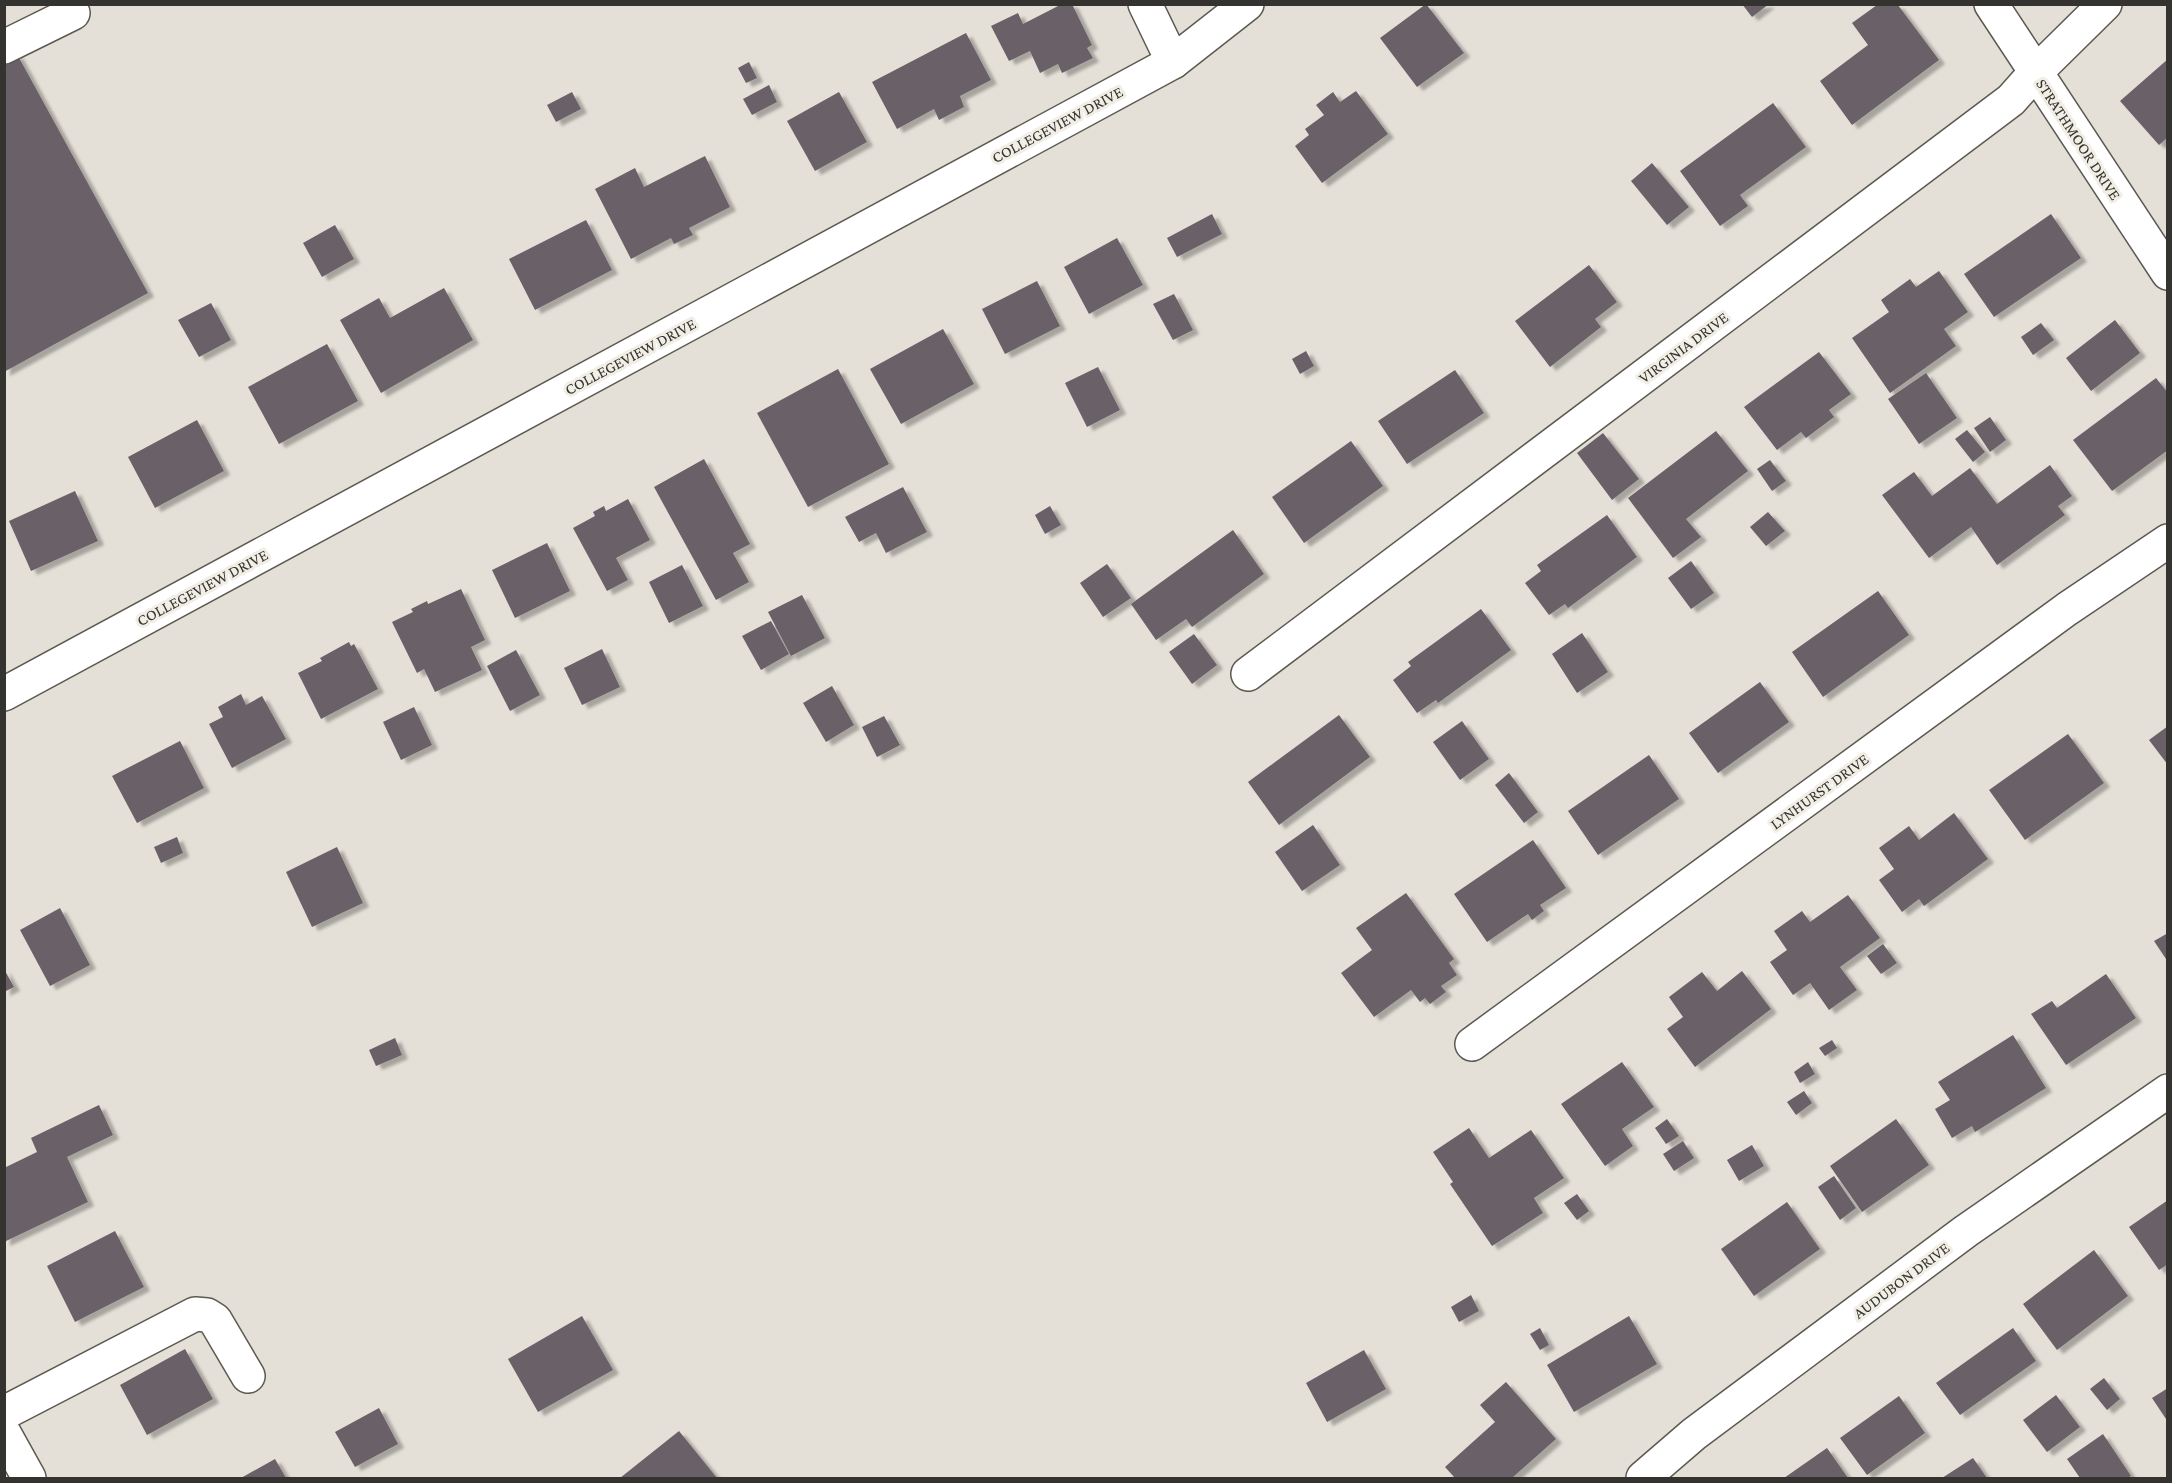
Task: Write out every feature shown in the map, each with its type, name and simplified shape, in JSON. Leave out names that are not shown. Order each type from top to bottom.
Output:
[{"type":"street","points":[[1145,4],[1173,62]]},
{"type":"street","name":"COLLEGEVIEW DRIVE","points":[[4,694],[1173,62],[1247,4]]},
{"type":"street","name":"STRATHMOOR DRIVE","points":[[1991,4],[2168,273]]},
{"type":"street","name":"VIRGINIA DRIVE","points":[[1248,674],[2011,100],[2105,4]]},
{"type":"street","points":[[4,47],[73,13]]},
{"type":"street","name":"LYNHURST DRIVE","points":[[1472,1044],[2067,609],[2168,541]]},
{"type":"street","name":"AUDUBON DRIVE","points":[[1643,1479],[1694,1434],[1966,1231],[2168,1091]]},
{"type":"street","points":[[4,1413],[195,1314],[207,1315],[215,1320],[248,1376]]},
{"type":"street","points":[[4,1433],[29,1479]]},
{"type":"building","points":[[1062,4],[1072,4],[1092,45],[1087,48],[1093,58],[1062,73],[1058,64],[1040,73],[1030,51],[1009,61],[991,26],[1018,13],[1023,24]]},
{"type":"building","points":[[1426,4],[1464,53],[1417,87],[1380,38]]},
{"type":"building","points":[[1742,4],[1769,4],[1752,17]]},
{"type":"building","points":[[1877,5],[1898,5],[1939,60],[1852,125],[1820,81],[1868,45],[1852,23]]},
{"type":"building","points":[[966,33],[991,80],[960,96],[964,107],[939,120],[934,109],[897,129],[872,82]]},
{"type":"building","points":[[17,54],[148,293],[4,372],[4,61]]},
{"type":"building","points":[[2168,59],[2168,137],[2159,145],[2120,101]]},
{"type":"building","points":[[749,62],[757,78],[746,83],[738,68]]},
{"type":"building","points":[[769,85],[777,102],[752,115],[743,99]]},
{"type":"building","points":[[1356,91],[1388,134],[1322,183],[1295,146],[1309,135],[1305,129],[1324,115],[1316,105],[1333,92],[1340,102]]},
{"type":"building","points":[[572,92],[581,109],[556,122],[547,105]]},
{"type":"building","points":[[839,92],[867,142],[815,171],[787,121]]},
{"type":"building","points":[[1773,103],[1806,147],[1740,195],[1748,206],[1720,226],[1680,171]]},
{"type":"building","points":[[705,156],[730,207],[689,228],[693,235],[674,244],[671,238],[631,259],[595,189],[635,168],[644,187]]},
{"type":"building","points":[[1652,163],[1689,207],[1667,225],[1631,181]]},
{"type":"building","points":[[1212,214],[1222,234],[1177,257],[1167,238]]},
{"type":"building","points":[[2051,214],[2081,258],[1994,317],[1964,274]]},
{"type":"building","points":[[586,220],[612,270],[535,310],[509,259]]},
{"type":"building","points":[[335,225],[354,259],[322,277],[303,243]]},
{"type":"building","points":[[1117,238],[1143,285],[1089,314],[1064,267]]},
{"type":"building","points":[[1589,265],[1617,302],[1595,319],[1601,327],[1550,367],[1515,321]]},
{"type":"building","points":[[1939,271],[1968,312],[1944,329],[1956,346],[1890,393],[1852,338],[1889,312],[1881,300],[1910,279],[1916,287]]},
{"type":"building","points":[[1037,281],[1060,326],[1005,354],[982,309]]},
{"type":"building","points":[[444,288],[473,340],[381,393],[340,320],[379,298],[390,318]]},
{"type":"building","points":[[1174,294],[1193,330],[1173,340],[1153,304]]},
{"type":"building","points":[[211,303],[231,340],[199,357],[178,320]]},
{"type":"building","points":[[2115,320],[2140,353],[2091,391],[2066,358]]},
{"type":"building","points":[[2041,323],[2054,340],[2033,355],[2021,337]]},
{"type":"building","points":[[943,329],[974,384],[901,424],[870,369]]},
{"type":"building","points":[[327,344],[358,401],[279,444],[248,387]]},
{"type":"building","points":[[1306,351],[1314,366],[1300,374],[1292,359]]},
{"type":"building","points":[[1819,352],[1851,394],[1829,410],[1834,417],[1806,438],[1801,432],[1777,450],[1744,407]]},
{"type":"building","points":[[1098,367],[1120,410],[1087,427],[1065,383]]},
{"type":"building","points":[[838,369],[889,464],[808,507],[757,413]]},
{"type":"building","points":[[1455,370],[1484,413],[1407,464],[1378,421]]},
{"type":"building","points":[[1926,373],[1957,418],[1919,444],[1888,399]]},
{"type":"building","points":[[2156,378],[2168,393],[2168,450],[2112,491],[2073,440]]},
{"type":"building","points":[[1990,417],[2006,440],[1990,452],[1974,428]]},
{"type":"building","points":[[197,420],[224,471],[155,508],[128,457]]},
{"type":"building","points":[[1967,430],[1985,452],[1973,462],[1955,439]]},
{"type":"building","points":[[1716,431],[1748,471],[1686,519],[1701,537],[1673,558],[1628,498]]},
{"type":"building","points":[[1603,433],[1639,479],[1612,500],[1577,453]]},
{"type":"building","points":[[1351,441],[1383,486],[1304,543],[1272,497]]},
{"type":"building","points":[[704,459],[750,544],[733,553],[749,582],[716,600],[654,487]]},
{"type":"building","points":[[1770,460],[1786,481],[1772,491],[1757,469]]},
{"type":"building","points":[[2050,465],[2072,496],[2058,506],[2065,515],[1997,565],[1971,527],[1929,558],[1882,495],[1914,472],[1932,496],[1970,468],[1997,504]]},
{"type":"building","points":[[903,487],[927,532],[886,553],[876,533],[859,542],[845,517]]},
{"type":"building","points":[[75,491],[98,541],[31,571],[9,521]]},
{"type":"building","points":[[628,499],[650,540],[616,558],[628,580],[607,591],[573,528],[595,516],[593,512],[604,506],[606,511]]},
{"type":"building","points":[[1050,506],[1061,525],[1045,534],[1035,515]]},
{"type":"building","points":[[1768,512],[1785,531],[1766,546],[1750,527]]},
{"type":"building","points":[[1607,515],[1637,557],[1568,608],[1565,604],[1549,615],[1525,583],[1541,571],[1537,565]]},
{"type":"building","points":[[1233,530],[1264,574],[1192,627],[1186,619],[1156,640],[1131,604]]},
{"type":"building","points":[[547,543],[570,591],[515,618],[492,570]]},
{"type":"building","points":[[1691,561],[1714,593],[1691,609],[1668,578]]},
{"type":"building","points":[[1107,564],[1131,598],[1103,617],[1080,583]]},
{"type":"building","points":[[682,565],[703,606],[669,623],[649,582]]},
{"type":"building","points":[[461,589],[485,640],[471,647],[482,670],[435,692],[424,669],[417,673],[392,622],[413,612],[411,609],[427,601],[428,604]]},
{"type":"building","points":[[1878,591],[1909,635],[1823,697],[1792,652]]},
{"type":"building","points":[[802,595],[825,638],[791,656],[768,612]]},
{"type":"building","points":[[1481,609],[1511,650],[1438,703],[1436,700],[1417,713],[1393,680],[1411,666],[1408,662]]},
{"type":"building","points":[[771,621],[789,654],[761,670],[742,636]]},
{"type":"building","points":[[1582,633],[1608,672],[1577,693],[1552,654]]},
{"type":"building","points":[[1194,634],[1217,665],[1192,684],[1169,652]]},
{"type":"building","points":[[349,642],[351,646],[354,644],[378,689],[321,719],[298,673],[322,661],[320,658]]},
{"type":"building","points":[[602,649],[620,687],[582,705],[564,668]]},
{"type":"building","points":[[516,650],[540,695],[510,711],[487,666]]},
{"type":"building","points":[[1760,682],[1789,722],[1718,773],[1689,733]]},
{"type":"building","points":[[832,686],[854,725],[826,742],[803,703]]},
{"type":"building","points":[[241,694],[246,705],[262,696],[286,739],[232,768],[209,724],[223,717],[218,707]]},
{"type":"building","points":[[414,707],[432,745],[401,760],[383,722]]},
{"type":"building","points":[[1339,715],[1370,757],[1279,825],[1248,782]]},
{"type":"building","points":[[884,716],[900,745],[877,757],[862,727]]},
{"type":"building","points":[[1462,721],[1489,759],[1460,780],[1433,742]]},
{"type":"building","points":[[2168,726],[2168,765],[2149,740]]},
{"type":"building","points":[[2068,734],[2104,783],[2025,840],[1989,790]]},
{"type":"building","points":[[180,741],[204,788],[137,823],[112,776]]},
{"type":"building","points":[[1649,755],[1679,799],[1598,855],[1568,811]]},
{"type":"building","points":[[1509,773],[1538,812],[1524,823],[1495,785]]},
{"type":"building","points":[[1954,813],[1988,859],[1924,906],[1919,899],[1902,912],[1879,880],[1894,869],[1879,848],[1909,826],[1919,840]]},
{"type":"building","points":[[1313,825],[1340,865],[1302,891],[1275,852]]},
{"type":"building","points":[[177,837],[183,853],[161,863],[154,847]]},
{"type":"building","points":[[1533,840],[1566,888],[1540,905],[1544,911],[1532,920],[1528,914],[1487,942],[1454,894]]},
{"type":"building","points":[[337,847],[363,903],[312,927],[286,872]]},
{"type":"building","points":[[1406,893],[1454,959],[1449,963],[1457,975],[1441,986],[1446,992],[1430,1004],[1425,998],[1420,1002],[1411,990],[1374,1017],[1341,973],[1372,950],[1356,928]]},
{"type":"building","points":[[1848,895],[1880,938],[1840,967],[1857,990],[1829,1010],[1810,983],[1793,995],[1770,962],[1787,950],[1774,931],[1802,911],[1810,922]]},
{"type":"building","points":[[60,908],[90,965],[50,986],[20,930]]},
{"type":"building","points":[[2168,933],[2168,962],[2154,941]]},
{"type":"building","points":[[1883,944],[1897,963],[1881,974],[1867,956]]},
{"type":"building","points":[[4,969],[14,987],[4,992]]},
{"type":"building","points":[[1742,971],[1771,1009],[1695,1067],[1667,1029],[1683,1017],[1669,997],[1702,972],[1717,991]]},
{"type":"building","points":[[2106,974],[2136,1018],[2066,1065],[2031,1014],[2052,1001],[2057,1008]]},
{"type":"building","points":[[2013,1035],[2046,1088],[1975,1132],[1972,1126],[1952,1138],[1935,1109],[1950,1100],[1938,1082]]},
{"type":"building","points":[[395,1038],[402,1055],[376,1066],[369,1050]]},
{"type":"building","points":[[1832,1040],[1837,1048],[1825,1056],[1819,1048]]},
{"type":"building","points":[[1622,1062],[1654,1107],[1622,1129],[1633,1146],[1605,1166],[1561,1104]]},
{"type":"building","points":[[1808,1062],[1815,1074],[1800,1083],[1794,1072]]},
{"type":"building","points":[[1804,1091],[1812,1103],[1796,1115],[1787,1102]]},
{"type":"building","points":[[99,1105],[113,1135],[67,1157],[88,1202],[4,1242],[4,1168],[37,1152],[31,1138]]},
{"type":"building","points":[[1667,1119],[1679,1136],[1666,1144],[1655,1128]]},
{"type":"building","points":[[1896,1119],[1929,1165],[1862,1212],[1830,1166]]},
{"type":"building","points":[[1469,1128],[1489,1158],[1531,1130],[1564,1178],[1534,1198],[1543,1213],[1492,1246],[1450,1184],[1453,1182],[1433,1152]]},
{"type":"building","points":[[1683,1141],[1694,1158],[1674,1171],[1663,1154]]},
{"type":"building","points":[[1752,1145],[1764,1166],[1739,1181],[1727,1160]]},
{"type":"building","points":[[1834,1176],[1856,1208],[1840,1220],[1818,1187]]},
{"type":"building","points":[[1577,1194],[1589,1211],[1577,1220],[1564,1203]]},
{"type":"building","points":[[2168,1200],[2168,1264],[2159,1270],[2129,1227]]},
{"type":"building","points":[[1787,1202],[1820,1249],[1754,1296],[1721,1249]]},
{"type":"building","points":[[115,1231],[144,1287],[75,1322],[47,1266]]},
{"type":"building","points":[[2094,1250],[2128,1296],[2057,1350],[2023,1304]]},
{"type":"building","points":[[1471,1295],[1479,1311],[1459,1322],[1451,1307]]},
{"type":"building","points":[[582,1316],[613,1370],[538,1412],[508,1359]]},
{"type":"building","points":[[1629,1316],[1657,1364],[1574,1412],[1547,1365]]},
{"type":"building","points":[[1540,1328],[1549,1345],[1540,1350],[1530,1334]]},
{"type":"building","points":[[2013,1328],[2036,1361],[1960,1415],[1936,1383]]},
{"type":"building","points":[[185,1349],[213,1399],[147,1435],[120,1385]]},
{"type":"building","points":[[1364,1350],[1386,1389],[1327,1422],[1306,1383]]},
{"type":"building","points":[[2104,1378],[2120,1399],[2107,1410],[2090,1389]]},
{"type":"building","points":[[1506,1382],[1556,1439],[1512,1478],[1455,1478],[1445,1467],[1495,1422],[1480,1405]]},
{"type":"building","points":[[2168,1388],[2168,1422],[2152,1398]]},
{"type":"building","points":[[2056,1395],[2080,1427],[2047,1452],[2023,1420]]},
{"type":"building","points":[[1899,1396],[1925,1433],[1867,1475],[1840,1438]]},
{"type":"building","points":[[379,1408],[398,1444],[355,1467],[335,1432]]},
{"type":"building","points":[[679,1431],[717,1478],[620,1478]]},
{"type":"building","points":[[2103,1434],[2131,1476],[2127,1478],[2080,1478],[2067,1459]]},
{"type":"building","points":[[1827,1448],[1848,1478],[1784,1478]]},
{"type":"building","points":[[1973,1458],[1987,1478],[1942,1478]]},
{"type":"building","points":[[275,1459],[286,1478],[241,1478]]}]
